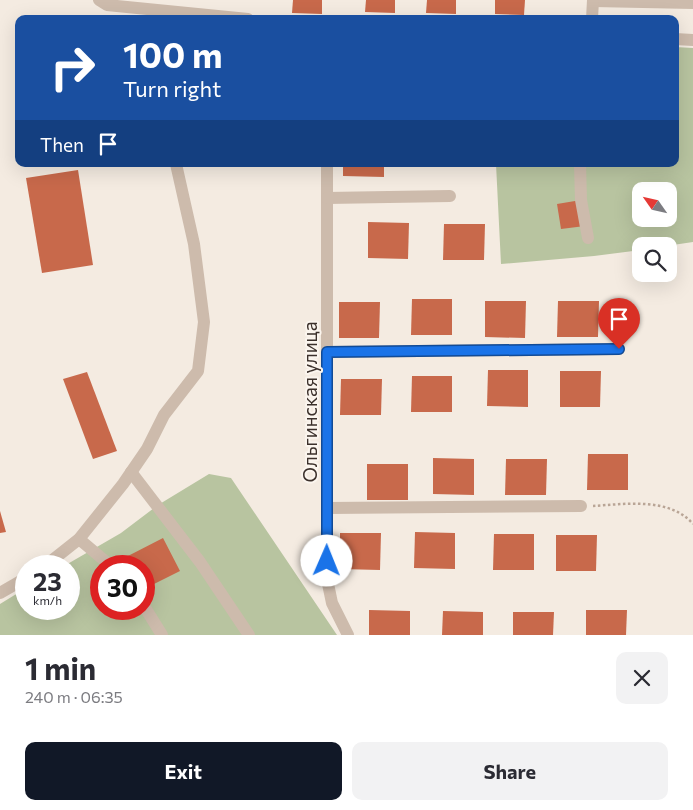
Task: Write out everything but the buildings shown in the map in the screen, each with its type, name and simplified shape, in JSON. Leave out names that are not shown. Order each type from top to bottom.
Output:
[{"type":"street","points":[[98,0],[107,5],[150,14],[170,15]]},
{"type":"street","points":[[592,15],[593,0],[693,3]]},
{"type":"street","points":[[679,39],[693,40]]},
{"type":"street","points":[[59,555],[79,539],[131,472],[164,416],[198,371],[204,322],[194,244],[177,167]]},
{"type":"street","name":"Ольгинская улица","points":[[327,167],[327,579],[332,603],[348,635]]},
{"type":"street","points":[[580,167],[582,200],[588,238]]},
{"type":"street","points":[[327,198],[450,196]]},
{"type":"street","points":[[327,352],[619,349]]},
{"type":"street","points":[[131,472],[194,555],[249,635]]},
{"type":"street","points":[[328,508],[581,506]]},
{"type":"street","points":[[79,539],[98,555]]},
{"type":"street","points":[[0,593],[15,584]]},
{"type":"street","points":[[153,620],[162,635]]},
{"type":"path","points":[[581,506],[646,503],[685,515],[693,524]]},
{"type":"green space","points":[[679,47],[693,48],[693,242],[677,244],[677,237],[632,237],[632,251],[501,264],[496,167],[679,167]]},
{"type":"green space","points":[[209,474],[231,478],[337,635],[0,635],[0,604],[15,595],[15,620],[80,620],[80,557],[121,533],[158,505]]},
{"type":"route","points":[[327,561],[327,352],[619,349]]}]
